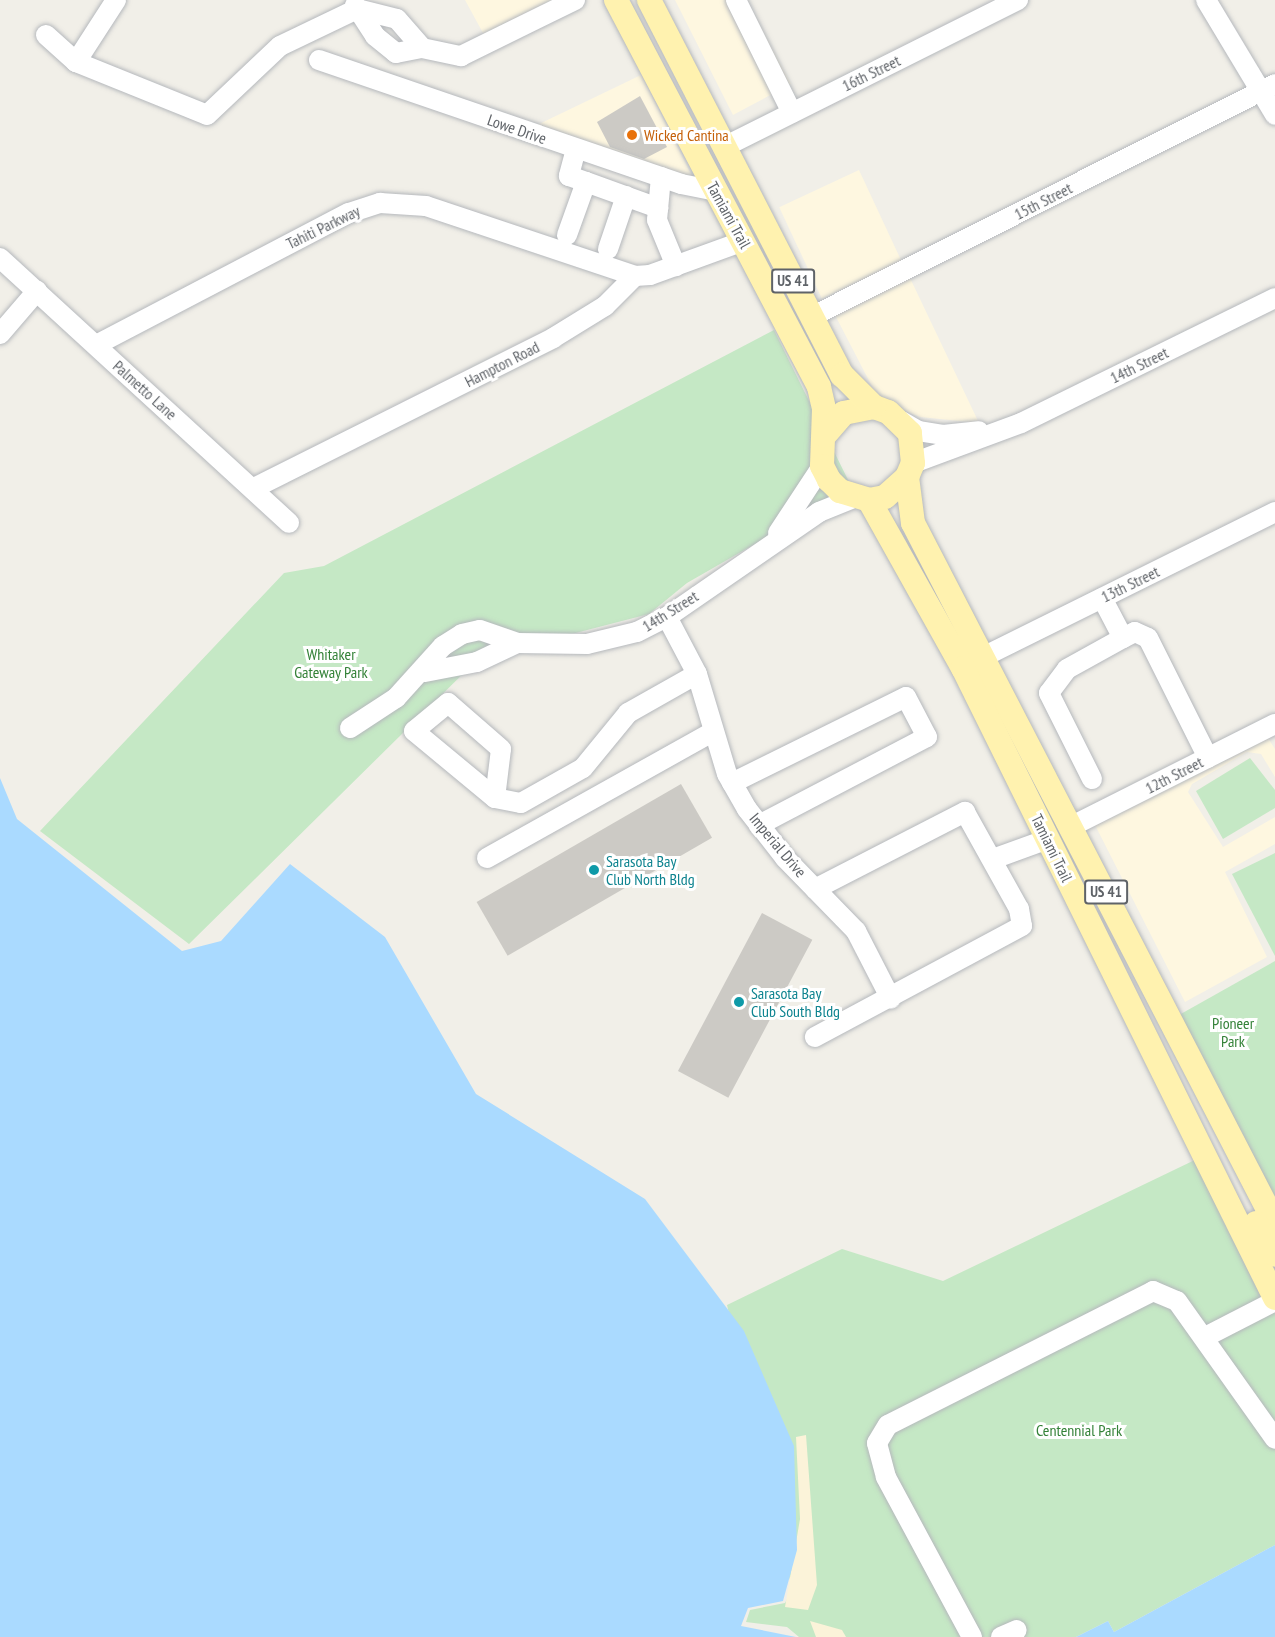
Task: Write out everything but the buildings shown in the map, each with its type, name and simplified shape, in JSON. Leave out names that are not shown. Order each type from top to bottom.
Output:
[{"type":"main road","name":"Tamiami Trail","points":[[616,0],[819,387],[824,436],[822,466],[840,491],[862,499],[963,668],[1155,1051],[1275,1299]]},
{"type":"main road","points":[[630,0],[711,122]]},
{"type":"main road","name":"Tamiami Trail","points":[[649,0],[842,375],[874,407],[901,421],[914,448],[910,470],[913,523],[1072,826],[1275,1223]]},
{"type":"main road","points":[[744,241],[766,251],[795,308],[811,317]]},
{"type":"main road","points":[[824,436],[844,413],[874,407]]},
{"type":"main road","points":[[862,499],[885,497],[910,470]]},
{"type":"main road","points":[[1155,1051],[1188,1087],[1275,1255]]},
{"type":"street","points":[[76,62],[116,0]]},
{"type":"street","points":[[355,5],[375,36],[396,53],[422,48],[461,56],[575,0]]},
{"type":"street","points":[[736,0],[792,113]]},
{"type":"street","name":"16th Street","points":[[724,147],[1018,0]]},
{"type":"street","points":[[1206,0],[1269,88],[1275,115]]},
{"type":"street","points":[[46,35],[76,62],[207,115],[280,46],[355,5],[397,18],[422,48]]},
{"type":"street","name":"Lowe Drive","points":[[319,60],[661,177],[717,191]]},
{"type":"street","name":"15th Street","points":[[811,317],[1269,88]]},
{"type":"street","points":[[576,149],[568,176],[658,208]]},
{"type":"street","points":[[661,177],[657,220],[676,266]]},
{"type":"street","points":[[567,235],[586,182]]},
{"type":"street","points":[[608,249],[626,196]]},
{"type":"street","name":"Tahiti Parkway","points":[[96,345],[349,213],[380,203],[426,206],[635,276]]},
{"type":"street","points":[[635,276],[676,266],[744,241]]},
{"type":"street","name":"Palmetto Lane","points":[[0,258],[254,488],[289,523]]},
{"type":"street","name":"Hampton Road","points":[[254,488],[561,333],[605,306],[635,276]]},
{"type":"street","points":[[0,334],[37,291]]},
{"type":"street","name":"14th Street","points":[[910,470],[1003,429],[1275,298]]},
{"type":"street","name":"14th Street","points":[[901,421],[918,431],[943,435],[1003,429]]},
{"type":"street","name":"14th Street","points":[[773,540],[822,466]]},
{"type":"street","name":"14th Street","points":[[350,728],[425,672],[443,646],[474,630],[517,643],[601,642],[667,617],[773,540],[862,499]]},
{"type":"street","name":"13th Street","points":[[984,656],[1275,512]]},
{"type":"street","points":[[1102,598],[1123,638]]},
{"type":"street","name":"Imperial Drive","points":[[667,617],[697,674],[712,732],[732,783],[759,825],[815,889],[856,931],[891,999]]},
{"type":"street","points":[[1092,779],[1049,693],[1068,669],[1135,632],[1148,638],[1208,758]]},
{"type":"street","name":"14th Street","points":[[425,672],[477,662],[517,643]]},
{"type":"street","points":[[495,798],[501,749],[448,704],[414,731],[495,798],[521,803],[583,768],[628,713],[697,674]]},
{"type":"street","points":[[732,783],[906,697],[927,737],[759,825]]},
{"type":"street","name":"12th Street","points":[[1072,826],[1275,724]]},
{"type":"street","points":[[487,858],[712,732]]},
{"type":"street","points":[[815,889],[965,812],[993,859],[1022,926],[891,999],[815,1037]]},
{"type":"street","points":[[993,859],[1048,838]]},
{"type":"street","points":[[972,1637],[886,1477],[878,1453],[883,1430],[1153,1292],[1177,1301],[1205,1337],[1275,1438]]},
{"type":"street","points":[[1205,1337],[1275,1299]]},
{"type":"shaded area","points":[[465,0],[581,0],[489,44]]},
{"type":"shaded area","points":[[675,0],[747,0],[791,84],[733,115]]},
{"type":"shaded area","points":[[641,75],[693,178],[535,126]]},
{"type":"shaded area","points":[[859,170],[902,262],[822,299],[779,207]]},
{"type":"shaded area","points":[[910,278],[979,423],[920,417],[879,400],[835,315]]},
{"type":"shaded area","points":[[1268,738],[1275,749],[1275,777],[1261,754],[1247,752],[1192,784],[1188,792],[1223,847],[1275,817],[1275,844],[1225,872],[1267,957],[1185,1002],[1095,825]]},
{"type":"green space","name":"Whitaker Gateway Park","points":[[774,330],[852,488],[687,583],[649,614],[479,658],[189,944],[40,831],[284,573],[324,566]]},
{"type":"green space","points":[[1250,758],[1275,790],[1275,808],[1223,839],[1196,791]]},
{"type":"green space","points":[[1275,853],[1275,956],[1232,874]]},
{"type":"green space","name":"Pioneer Park","points":[[1275,961],[1275,1203],[1179,1015]]},
{"type":"green space","name":"Centennial Park","points":[[1201,1157],[1275,1310],[1275,1545],[1114,1632],[1108,1621],[1076,1637],[799,1637],[787,1627],[746,1622],[750,1610],[785,1603],[792,1589],[727,1305],[842,1249],[943,1281]]},
{"type":"sand","points":[[806,1435],[817,1585],[808,1610],[785,1607],[800,1519],[796,1437]]},
{"type":"sand","points":[[810,1621],[842,1630],[846,1637],[816,1637]]},
{"type":"water","points":[[0,778],[17,819],[182,951],[221,941],[290,864],[385,937],[476,1094],[645,1199],[744,1331],[794,1446],[797,1550],[783,1601],[748,1608],[741,1626],[796,1637],[0,1637]]},
{"type":"water","points":[[1275,1545],[1275,1637],[1076,1637],[1108,1621],[1114,1632]]},
{"type":"place","name":"Wicked Cantina","points":[[632,135]]},
{"type":"place","name":"Sarasota Bay Club North Bldg","points":[[594,870]]},
{"type":"place","name":"Sarasota Bay Club South Bldg","points":[[739,1002]]}]
